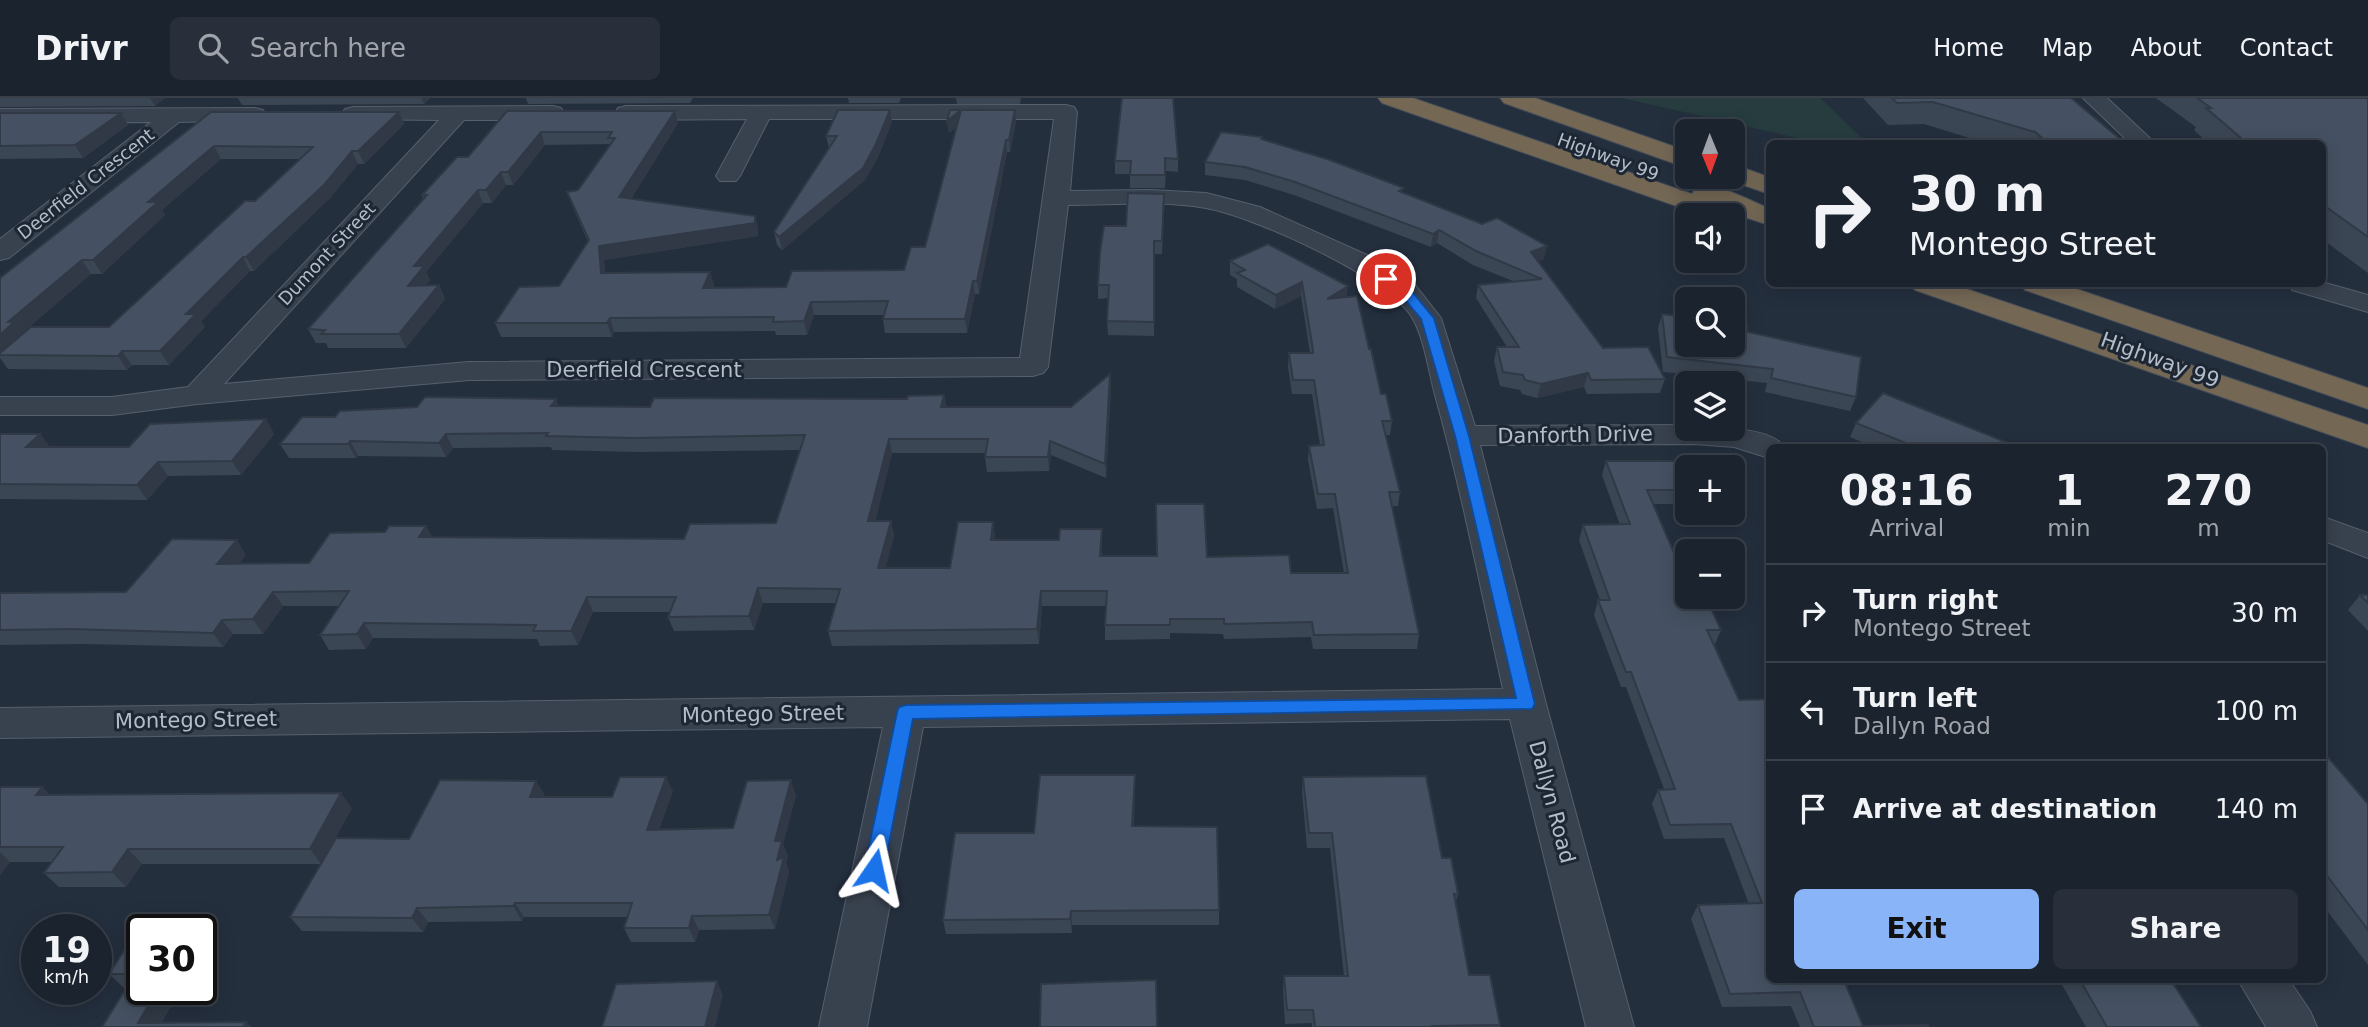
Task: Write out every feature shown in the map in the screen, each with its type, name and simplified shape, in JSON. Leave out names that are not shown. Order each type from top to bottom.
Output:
[{"type":"highway","points":[[1390,98],[1693,203]]},
{"type":"highway","name":"Highway 99","points":[[1447,98],[1766,215]]},
{"type":"highway","name":"Highway 99","points":[[1513,98],[1675,154]]},
{"type":"highway","points":[[1536,98],[1675,153]]},
{"type":"highway","points":[[1745,179],[1766,187]]},
{"type":"highway","points":[[1745,221],[1766,228]]},
{"type":"highway","points":[[1934,287],[2368,436]]},
{"type":"highway","name":"Highway 99","points":[[1960,287],[2368,436]]},
{"type":"highway","name":"Highway 99","points":[[2044,287],[2368,399]]},
{"type":"street","points":[[2094,98],[2141,140]]},
{"type":"street","points":[[609,113],[762,112],[728,176]]},
{"type":"street","name":"Deerfield Crescent","points":[[0,406],[112,406],[197,395],[469,371],[1033,367],[1057,198],[1066,112],[762,112]]},
{"type":"street","points":[[335,115],[568,113]]},
{"type":"street","name":"Dumont Street","points":[[197,395],[457,114]]},
{"type":"street","points":[[0,116],[281,115]]},
{"type":"street","name":"Deerfield Crescent","points":[[0,252],[173,116]]},
{"type":"street","name":"Dallyn Road","points":[[1057,198],[1206,200],[1251,212],[1367,265],[1406,292],[1427,318],[1462,436],[1526,704],[1610,1027]]},
{"type":"street","points":[[2312,287],[2368,304]]},
{"type":"street","name":"Danforth Drive","points":[[1462,436],[1694,434],[1738,438],[1766,447]]},
{"type":"street","points":[[2326,528],[2368,546]]},
{"type":"street","name":"Montego Street","points":[[0,723],[1526,704]]},
{"type":"street","points":[[843,1027],[906,712]]},
{"type":"street","points":[[2264,983],[2293,1027]]},
{"type":"green space","points":[[1622,98],[1820,98],[1864,140],[1806,140],[1745,126],[1745,119],[1714,119]]},
{"type":"building","points":[[1122,98],[1173,98],[1178,159],[1165,158],[1165,175],[1130,175],[1131,161],[1115,161]]},
{"type":"building","points":[[1892,98],[2071,98],[2121,140],[2044,140],[2035,132],[1933,102],[1897,103]]},
{"type":"building","points":[[2197,98],[2368,98],[2368,237],[2326,207],[2326,140],[2243,140],[2206,108],[2211,108]]},
{"type":"building","points":[[838,110],[890,110],[863,168],[779,237],[774,232],[837,136],[826,136]]},
{"type":"building","points":[[950,110],[961,110],[947,121]]},
{"type":"building","points":[[961,110],[1015,110],[1009,140],[1006,140],[977,281],[973,281],[965,319],[883,319],[888,301],[811,302],[804,321],[773,322],[774,317],[610,318],[607,323],[495,323],[519,287],[559,286],[589,240],[567,192],[578,190],[615,138],[608,138],[612,132],[541,132],[508,172],[501,172],[486,190],[478,190],[414,266],[424,266],[408,286],[439,285],[399,334],[321,334],[325,330],[308,329],[427,195],[422,195],[457,157],[468,157],[507,111],[675,111],[619,197],[755,216],[755,223],[599,246],[601,273],[710,272],[703,288],[786,287],[792,271],[904,270],[911,247],[925,247]]},
{"type":"building","points":[[211,112],[399,112],[358,151],[352,151],[324,185],[243,257],[186,314],[196,314],[160,351],[122,351],[118,356],[0,355],[31,327],[109,327],[245,201],[255,201],[313,147],[214,146],[148,202],[158,202],[93,260],[82,260],[8,322],[14,322],[0,335],[0,278]]},
{"type":"building","points":[[0,113],[121,113],[75,145],[0,146]]},
{"type":"building","points":[[1221,132],[1262,137],[1261,139],[1330,160],[1404,188],[1399,191],[1482,224],[1497,218],[1547,246],[1531,252],[1603,348],[1648,347],[1665,379],[1591,380],[1588,373],[1541,384],[1525,380],[1523,375],[1503,372],[1497,347],[1519,347],[1478,285],[1542,279],[1476,251],[1439,230],[1433,234],[1295,182],[1245,167],[1205,162]]},
{"type":"building","points":[[1128,193],[1164,194],[1162,241],[1154,241],[1154,322],[1107,321],[1109,285],[1098,285],[1104,226],[1126,226]]},
{"type":"building","points":[[1268,244],[1348,286],[1327,299],[1357,296],[1381,394],[1386,394],[1392,421],[1382,421],[1400,492],[1389,492],[1419,634],[1314,635],[1312,622],[1224,624],[1224,619],[1170,619],[1170,625],[1105,625],[1107,591],[1041,591],[1037,629],[828,631],[840,589],[758,588],[749,616],[668,617],[676,597],[587,597],[571,631],[533,631],[536,625],[364,623],[357,634],[320,635],[349,591],[273,592],[253,619],[222,620],[213,633],[0,630],[0,593],[126,592],[172,539],[237,540],[217,564],[309,563],[330,533],[385,532],[389,526],[426,526],[419,537],[684,539],[690,524],[776,523],[805,435],[634,438],[546,436],[548,433],[446,434],[439,443],[350,441],[348,444],[280,444],[302,417],[335,417],[340,411],[417,407],[425,397],[556,399],[551,406],[650,407],[654,398],[907,399],[908,396],[944,395],[941,407],[1071,407],[1110,374],[1105,464],[1050,441],[1048,457],[985,457],[988,439],[889,439],[868,521],[891,521],[878,568],[950,568],[958,522],[993,522],[991,540],[1059,540],[1060,529],[1102,529],[1100,556],[1157,556],[1156,504],[1204,504],[1207,557],[1289,555],[1291,573],[1348,573],[1335,494],[1318,494],[1309,446],[1324,445],[1314,380],[1293,380],[1289,353],[1313,353],[1302,282],[1276,295],[1237,273],[1245,270],[1230,261]]},
{"type":"building","points":[[1662,314],[1675,316],[1675,357],[1745,357],[1745,323],[1748,332],[1861,357],[1856,397],[1771,378],[1773,369],[1667,357]]},
{"type":"building","points":[[1883,393],[2010,444],[1908,444],[1856,423]]},
{"type":"building","points":[[266,419],[232,461],[158,462],[137,485],[0,484],[0,434],[40,434],[26,447],[129,447],[150,424]]},
{"type":"building","points":[[1606,461],[1675,461],[1675,490],[1647,490],[1675,555],[1675,609],[1711,609],[1721,630],[1707,630],[1739,700],[1766,699],[1766,983],[1845,983],[1863,1026],[1929,1027],[1814,1027],[1800,992],[1730,994],[1698,905],[1762,903],[1731,824],[1670,825],[1658,790],[1675,789],[1631,672],[1626,672],[1598,600],[1610,600],[1583,525],[1630,524]]},
{"type":"building","points":[[2360,595],[2368,595],[2368,603]]},
{"type":"building","points":[[2326,755],[2368,804],[2368,930],[2326,874]]},
{"type":"building","points":[[1040,775],[1135,775],[1132,826],[1217,827],[1219,910],[1071,911],[1070,919],[943,920],[955,833],[1034,833]]},
{"type":"building","points":[[1426,776],[1442,858],[1451,858],[1458,894],[1454,894],[1469,975],[1490,975],[1500,1025],[1315,1027],[1313,1010],[1287,1010],[1284,976],[1348,976],[1332,833],[1309,833],[1303,777]]},
{"type":"building","points":[[620,777],[666,777],[647,830],[733,828],[747,781],[791,780],[775,841],[782,841],[777,860],[784,857],[769,915],[692,916],[689,928],[624,928],[632,903],[515,903],[513,906],[417,908],[412,918],[290,917],[336,838],[409,839],[440,780],[536,781],[530,797],[612,797]]},
{"type":"building","points":[[1,787],[42,787],[36,795],[341,793],[310,849],[128,849],[112,872],[44,873],[63,847],[0,847]]},
{"type":"building","points":[[126,947],[126,974],[112,974],[112,969]]},
{"type":"building","points":[[1156,980],[1157,1027],[1040,1027],[1041,984]]},
{"type":"building","points":[[717,981],[705,1027],[602,1027],[616,984]]},
{"type":"building","points":[[2082,983],[2173,983],[2201,1027],[2107,1027]]},
{"type":"building","points":[[126,988],[126,1005],[149,1005],[138,1023],[246,1022],[243,1027],[102,1027]]},
{"type":"route","points":[[874,870],[906,712],[1526,704],[1462,436],[1427,318],[1406,292],[1386,279]]}]
